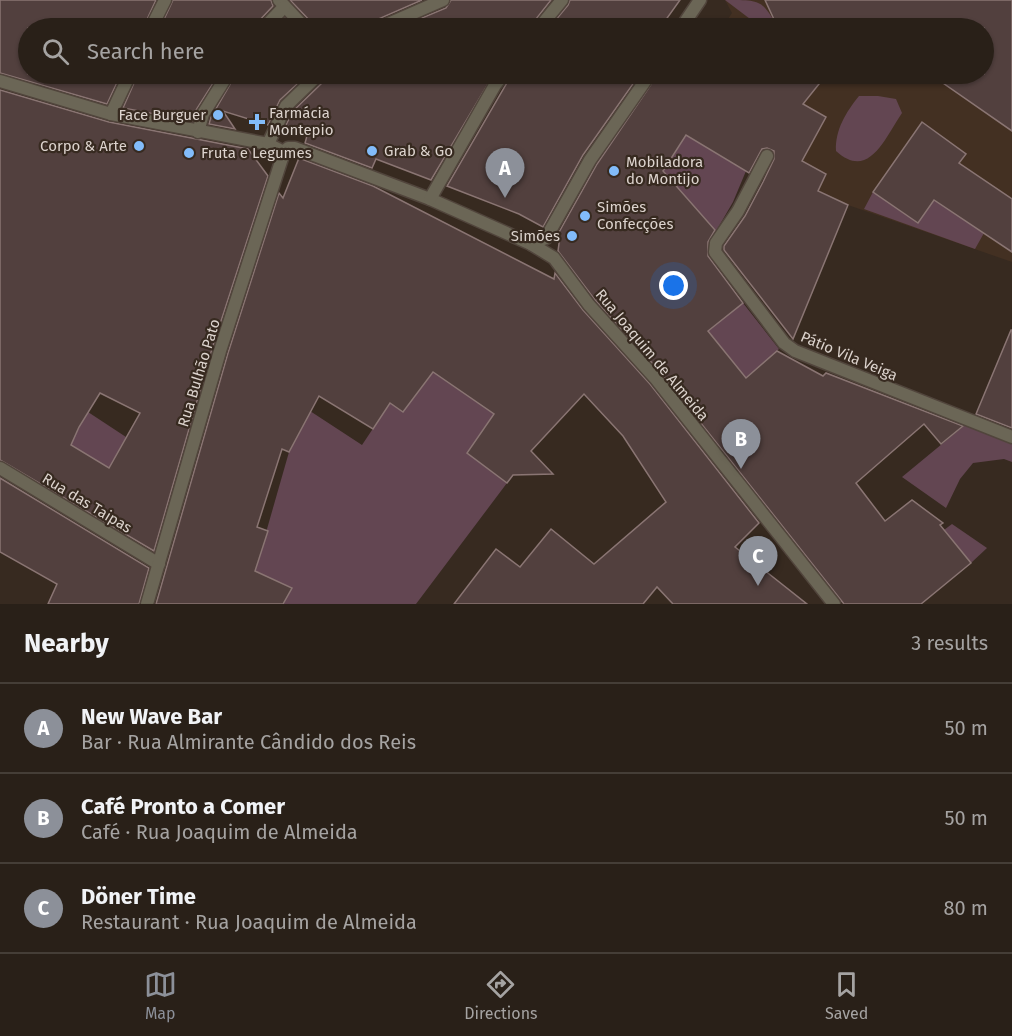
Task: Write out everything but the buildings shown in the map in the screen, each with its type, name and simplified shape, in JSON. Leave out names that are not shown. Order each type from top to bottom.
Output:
[{"type":"street","points":[[156,18],[165,0]]},
{"type":"street","points":[[402,18],[443,0]]},
{"type":"street","points":[[547,18],[562,0]]},
{"type":"street","points":[[688,18],[700,0]]},
{"type":"street","points":[[272,18],[282,4],[295,18]]},
{"type":"street","points":[[0,81],[111,114],[268,144],[284,152]]},
{"type":"street","points":[[111,114],[125,84]]},
{"type":"street","points":[[198,132],[203,114],[222,84]]},
{"type":"street","points":[[268,144],[286,106],[309,84]]},
{"type":"street","points":[[430,199],[496,84]]},
{"type":"street","points":[[531,244],[546,238],[590,160],[643,84]]},
{"type":"street","name":"Rua Joaquim de Almeida","points":[[284,152],[288,148],[295,148],[430,199],[531,244],[554,258],[589,305],[656,379],[834,604]]},
{"type":"street","name":"Rua Bulhão Pato","points":[[147,604],[220,351],[284,152]]},
{"type":"street","name":"Pátio Vila Veiga","points":[[767,156],[738,211],[717,243],[715,252],[784,343],[795,351],[1012,437]]},
{"type":"street","name":"Rua das Taipas","points":[[0,468],[159,564]]},
{"type":"shaded area","points":[[725,0],[1012,0],[1012,262],[848,205],[818,191],[777,148],[801,103],[767,84],[994,84],[994,18],[729,18],[732,13]]},
{"type":"shaded area","points":[[725,0],[754,1],[764,7],[772,18],[749,18]]},
{"type":"shaded area","points":[[859,96],[896,99],[902,113],[875,153],[867,159],[858,161],[848,159],[836,151],[836,143],[842,122]]},
{"type":"shaded area","points":[[643,108],[746,171],[733,202],[705,250],[713,228],[663,171],[666,166]]},
{"type":"shaded area","points":[[954,171],[984,233],[975,249],[864,209],[873,192],[918,223]]},
{"type":"shaded area","points":[[743,303],[779,349],[746,378],[714,338],[665,378],[658,371]]},
{"type":"shaded area","points":[[459,338],[494,414],[467,453],[507,483],[416,604],[283,604],[291,588],[255,571],[289,452],[310,411],[362,445],[390,403],[403,412]]},
{"type":"shaded area","points":[[0,405],[75,434],[79,427],[66,419],[84,419],[88,412],[126,437],[119,451],[146,479],[108,468]]},
{"type":"shaded area","points":[[965,425],[1012,444],[1012,462],[1004,459],[973,463],[960,479],[946,508],[902,477]]},
{"type":"shaded area","points":[[952,524],[987,548],[971,563],[944,530]]},
{"type":"place","name":"Face Burguer","points":[[218,115]]},
{"type":"place","name":"Farmácia Montepio","points":[[257,122]]},
{"type":"place","name":"Corpo & Arte","points":[[139,146]]},
{"type":"place","name":"Grab & Go","points":[[372,151]]},
{"type":"place","name":"Fruta e Legumes","points":[[189,153]]},
{"type":"place","name":"Mobiladora do Montijo","points":[[614,171]]},
{"type":"place","name":"New Wave Bar","points":[[505,198]]},
{"type":"place","name":"Simões Confecções","points":[[585,216]]},
{"type":"place","name":"Simões","points":[[572,236]]},
{"type":"place","name":"Café Pronto a Comer","points":[[741,469]]},
{"type":"place","name":"Döner Time","points":[[758,586]]}]
